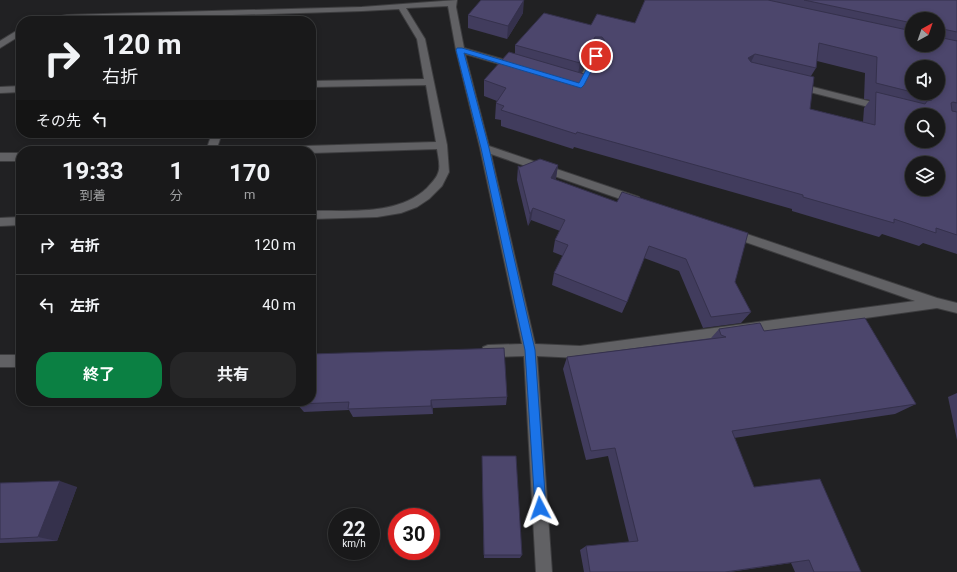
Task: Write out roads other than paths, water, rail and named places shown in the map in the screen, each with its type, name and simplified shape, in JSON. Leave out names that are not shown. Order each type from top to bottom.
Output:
[{"type":"street","points":[[158,16],[401,6],[453,1],[452,7],[460,50],[485,148],[530,350],[544,572]]},
{"type":"street","points":[[316,215],[377,213],[397,210],[413,204],[425,196],[438,183],[444,172],[442,145],[428,82],[421,39],[401,6]]},
{"type":"street","points":[[301,16],[302,10]]},
{"type":"street","points":[[256,16],[257,11]]},
{"type":"street","points":[[0,45],[16,35]]},
{"type":"street","points":[[460,50],[528,70]]},
{"type":"street","points":[[573,83],[581,85],[596,56]]},
{"type":"street","points":[[316,84],[428,82]]},
{"type":"street","points":[[784,83],[905,113]]},
{"type":"street","points":[[0,90],[16,90]]},
{"type":"street","points":[[316,149],[442,145]]},
{"type":"street","points":[[485,148],[643,202]]},
{"type":"street","points":[[0,157],[16,157]]},
{"type":"street","points":[[0,222],[16,221]]},
{"type":"street","points":[[719,228],[937,303],[957,308]]},
{"type":"street","points":[[475,351],[530,350],[580,352],[937,303]]},
{"type":"street","points":[[0,361],[16,361]]}]
